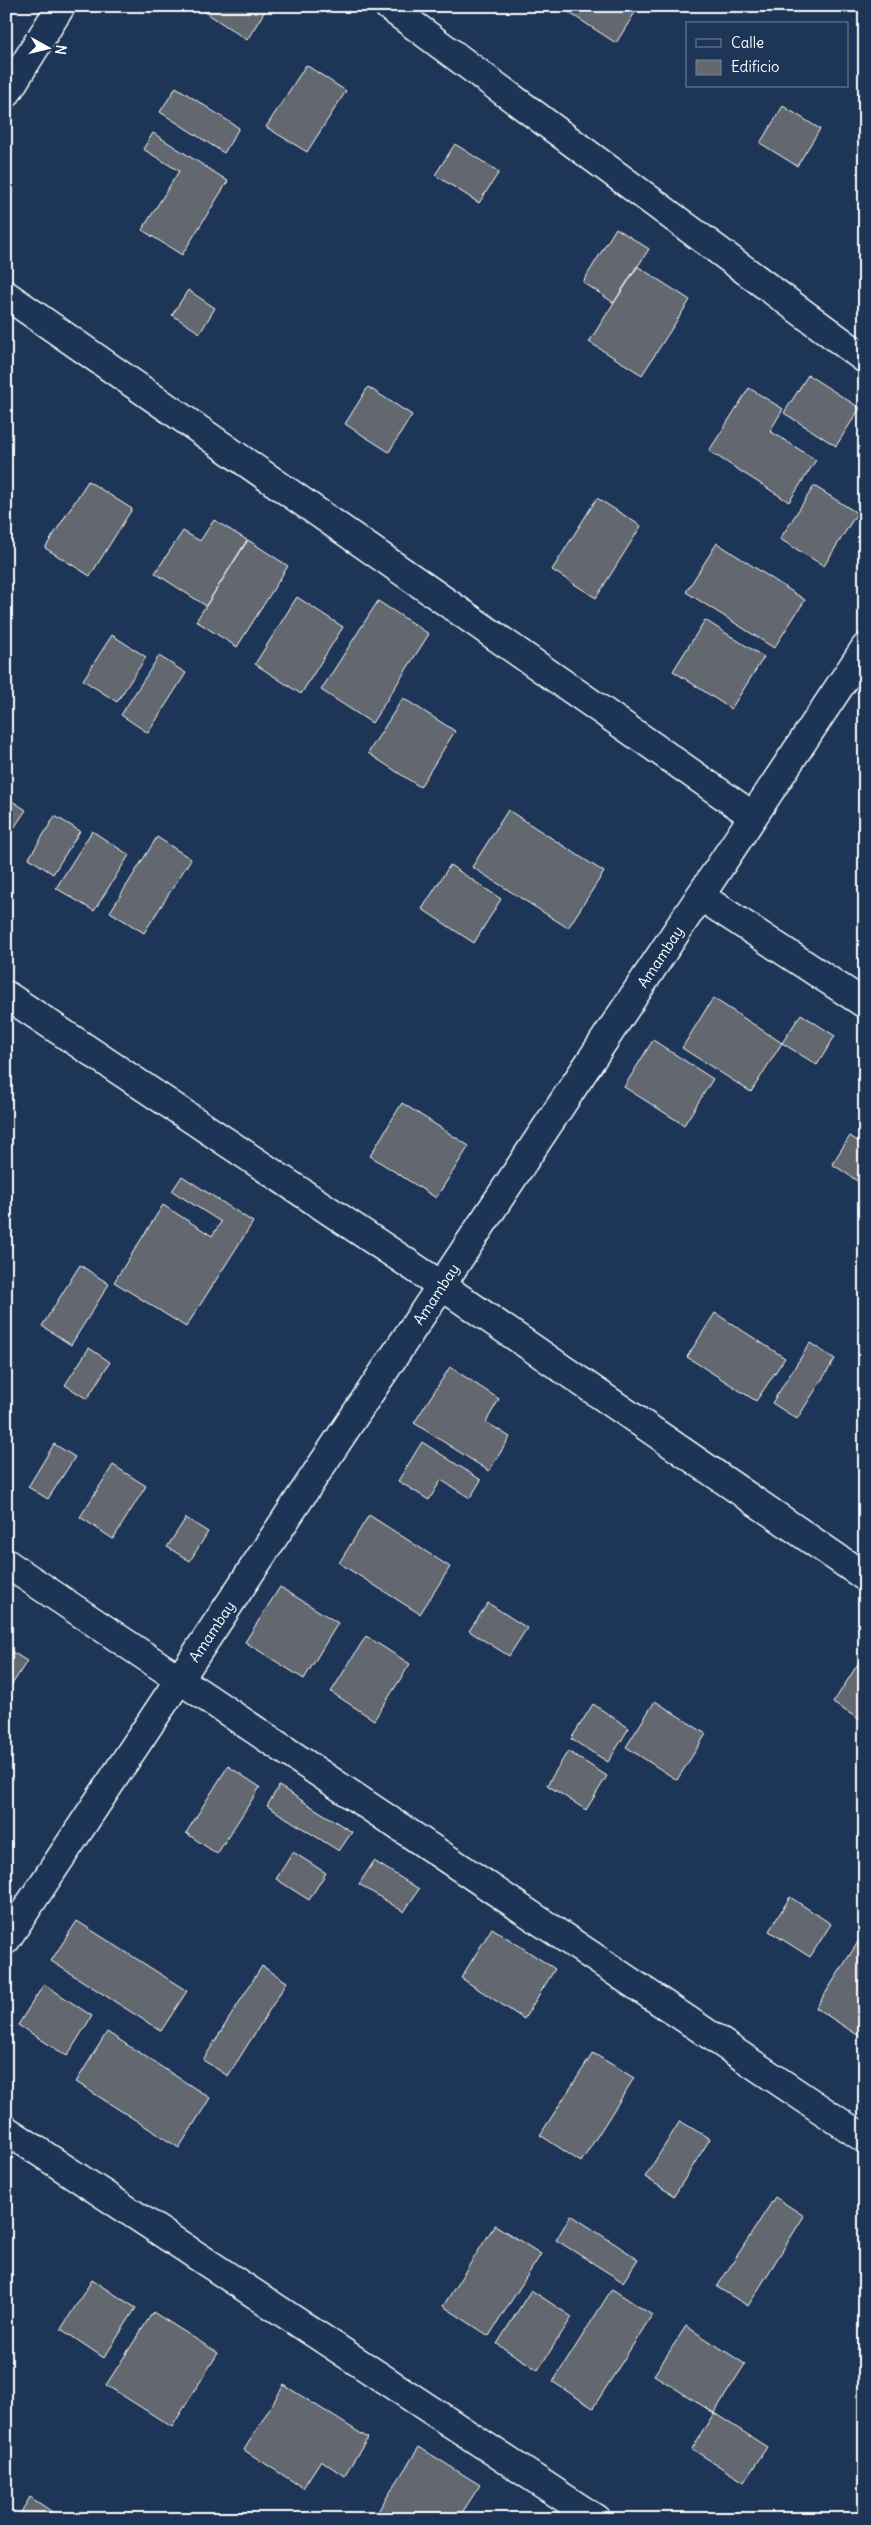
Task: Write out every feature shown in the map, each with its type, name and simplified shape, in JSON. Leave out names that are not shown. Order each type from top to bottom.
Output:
[{"type":"street","points":[[6,94],[61,6]]},
{"type":"street","points":[[388,6],[865,359]]},
{"type":"street","points":[[6,296],[753,816]]},
{"type":"street","name":"Amambay","points":[[6,1940],[865,648]]},
{"type":"street","points":[[700,896],[865,1004]]},
{"type":"street","points":[[6,995],[442,1286],[865,1577]]},
{"type":"street","points":[[6,1563],[865,2139]]},
{"type":"street","points":[[6,2130],[596,2519]]},
{"type":"building","points":[[196,6],[268,6],[247,40]]},
{"type":"building","points":[[567,6],[639,6],[616,43],[565,10]]},
{"type":"building","points":[[306,65],[346,91],[307,152],[266,127]]},
{"type":"building","points":[[176,87],[239,128],[224,153],[160,112]]},
{"type":"building","points":[[783,106],[820,129],[797,166],[760,143]]},
{"type":"building","points":[[153,133],[228,181],[182,255],[142,230],[179,171],[143,149]]},
{"type":"building","points":[[455,144],[499,172],[479,203],[435,175]]},
{"type":"building","points":[[616,228],[649,249],[614,303],[583,282]]},
{"type":"building","points":[[637,266],[690,300],[642,375],[589,342]]},
{"type":"building","points":[[188,290],[215,308],[200,333],[172,315]]},
{"type":"building","points":[[808,375],[860,408],[836,446],[784,413]]},
{"type":"building","points":[[368,387],[412,415],[389,452],[345,424]]},
{"type":"building","points":[[749,388],[783,409],[770,431],[816,460],[789,502],[709,451]]},
{"type":"building","points":[[88,481],[132,509],[90,576],[45,548]]},
{"type":"building","points":[[814,486],[857,513],[824,566],[780,539]]},
{"type":"building","points":[[597,498],[641,526],[596,598],[552,570]]},
{"type":"building","points":[[214,520],[247,540],[206,606],[155,573],[183,531],[200,541]]},
{"type":"building","points":[[248,540],[288,566],[237,647],[196,621]]},
{"type":"building","points":[[717,543],[805,600],[774,648],[686,592]]},
{"type":"building","points":[[297,597],[343,627],[301,694],[255,664]]},
{"type":"building","points":[[378,601],[429,634],[372,723],[321,690]]},
{"type":"building","points":[[705,620],[764,657],[731,709],[673,671]]},
{"type":"building","points":[[112,635],[146,657],[117,702],[83,680]]},
{"type":"building","points":[[159,656],[186,673],[148,733],[121,715]]},
{"type":"building","points":[[403,698],[455,731],[420,787],[368,753]]},
{"type":"building","points":[[6,797],[26,810],[6,840]]},
{"type":"building","points":[[508,810],[604,872],[568,928],[472,867]]},
{"type":"building","points":[[55,816],[80,831],[53,874],[29,858]]},
{"type":"building","points":[[92,831],[129,855],[94,911],[56,888]]},
{"type":"building","points":[[157,837],[191,859],[144,933],[110,912]]},
{"type":"building","points":[[450,865],[501,899],[474,943],[422,909]]},
{"type":"building","points":[[713,998],[782,1043],[751,1092],[682,1048]]},
{"type":"building","points":[[801,1014],[835,1036],[817,1065],[782,1043]]},
{"type":"building","points":[[653,1040],[713,1079],[684,1125],[624,1087]]},
{"type":"building","points":[[402,1103],[469,1146],[436,1198],[370,1156]]},
{"type":"building","points":[[850,1136],[865,1146],[865,1186],[832,1164]]},
{"type":"building","points":[[182,1176],[253,1222],[186,1327],[114,1282],[163,1205],[212,1236],[221,1222],[172,1191]]},
{"type":"building","points":[[80,1265],[109,1284],[71,1345],[42,1326]]},
{"type":"building","points":[[715,1313],[785,1358],[756,1401],[687,1357]]},
{"type":"building","points":[[810,1343],[835,1359],[797,1419],[772,1403]]},
{"type":"building","points":[[89,1348],[110,1362],[87,1399],[65,1385]]},
{"type":"building","points":[[450,1367],[499,1399],[486,1422],[510,1437],[489,1471],[414,1423]]},
{"type":"building","points":[[422,1442],[481,1480],[470,1498],[441,1480],[429,1500],[398,1481]]},
{"type":"building","points":[[54,1444],[75,1457],[48,1499],[28,1487]]},
{"type":"building","points":[[113,1465],[146,1486],[113,1539],[80,1517]]},
{"type":"building","points":[[369,1515],[450,1567],[420,1614],[339,1563]]},
{"type":"building","points":[[186,1518],[208,1532],[190,1561],[167,1547]]},
{"type":"building","points":[[280,1587],[338,1623],[304,1679],[245,1642]]},
{"type":"building","points":[[488,1603],[527,1628],[509,1656],[469,1631]]},
{"type":"building","points":[[366,1636],[410,1664],[374,1720],[331,1692]]},
{"type":"building","points":[[6,1648],[27,1661],[6,1694]]},
{"type":"building","points":[[865,1653],[865,1723],[833,1703]]},
{"type":"building","points":[[655,1701],[706,1734],[677,1780],[626,1747]]},
{"type":"building","points":[[593,1704],[629,1728],[608,1762],[571,1739]]},
{"type":"building","points":[[568,1751],[607,1776],[586,1810],[547,1785]]},
{"type":"building","points":[[228,1766],[260,1787],[217,1854],[186,1833]]},
{"type":"building","points":[[279,1786],[352,1832],[339,1851],[267,1806]]},
{"type":"building","points":[[293,1852],[326,1873],[309,1900],[276,1879]]},
{"type":"building","points":[[374,1861],[419,1889],[404,1912],[359,1884]]},
{"type":"building","points":[[790,1897],[831,1924],[810,1957],[769,1931]]},
{"type":"building","points":[[77,1921],[187,1991],[161,2031],[51,1961]]},
{"type":"building","points":[[492,1928],[555,1969],[524,2019],[461,1978]]},
{"type":"building","points":[[865,1931],[865,2040],[816,2008]]},
{"type":"building","points":[[262,1966],[287,1982],[228,2076],[203,2060]]},
{"type":"building","points":[[44,1984],[92,2016],[67,2056],[18,2025]]},
{"type":"building","points":[[107,2032],[210,2098],[179,2148],[76,2082]]},
{"type":"building","points":[[593,2053],[634,2078],[581,2162],[540,2135]]},
{"type":"building","points":[[680,2121],[710,2139],[674,2196],[645,2177]]},
{"type":"building","points":[[775,2197],[804,2216],[748,2306],[717,2287]]},
{"type":"building","points":[[571,2215],[638,2259],[623,2282],[556,2240]]},
{"type":"building","points":[[495,2225],[541,2254],[489,2336],[443,2306]]},
{"type":"building","points":[[92,2280],[136,2308],[104,2358],[61,2329]]},
{"type":"building","points":[[612,2289],[652,2315],[593,2408],[553,2382]]},
{"type":"building","points":[[531,2290],[572,2317],[538,2370],[497,2344]]},
{"type":"building","points":[[153,2312],[218,2353],[172,2427],[106,2385]]},
{"type":"building","points":[[686,2326],[745,2364],[714,2413],[654,2375]]},
{"type":"building","points":[[284,2385],[368,2438],[344,2476],[321,2460],[303,2488],[244,2450]]},
{"type":"building","points":[[714,2413],[767,2447],[744,2482],[692,2449]]},
{"type":"building","points":[[419,2447],[480,2485],[458,2519],[373,2519]]},
{"type":"building","points":[[30,2497],[63,2519],[17,2519]]}]
